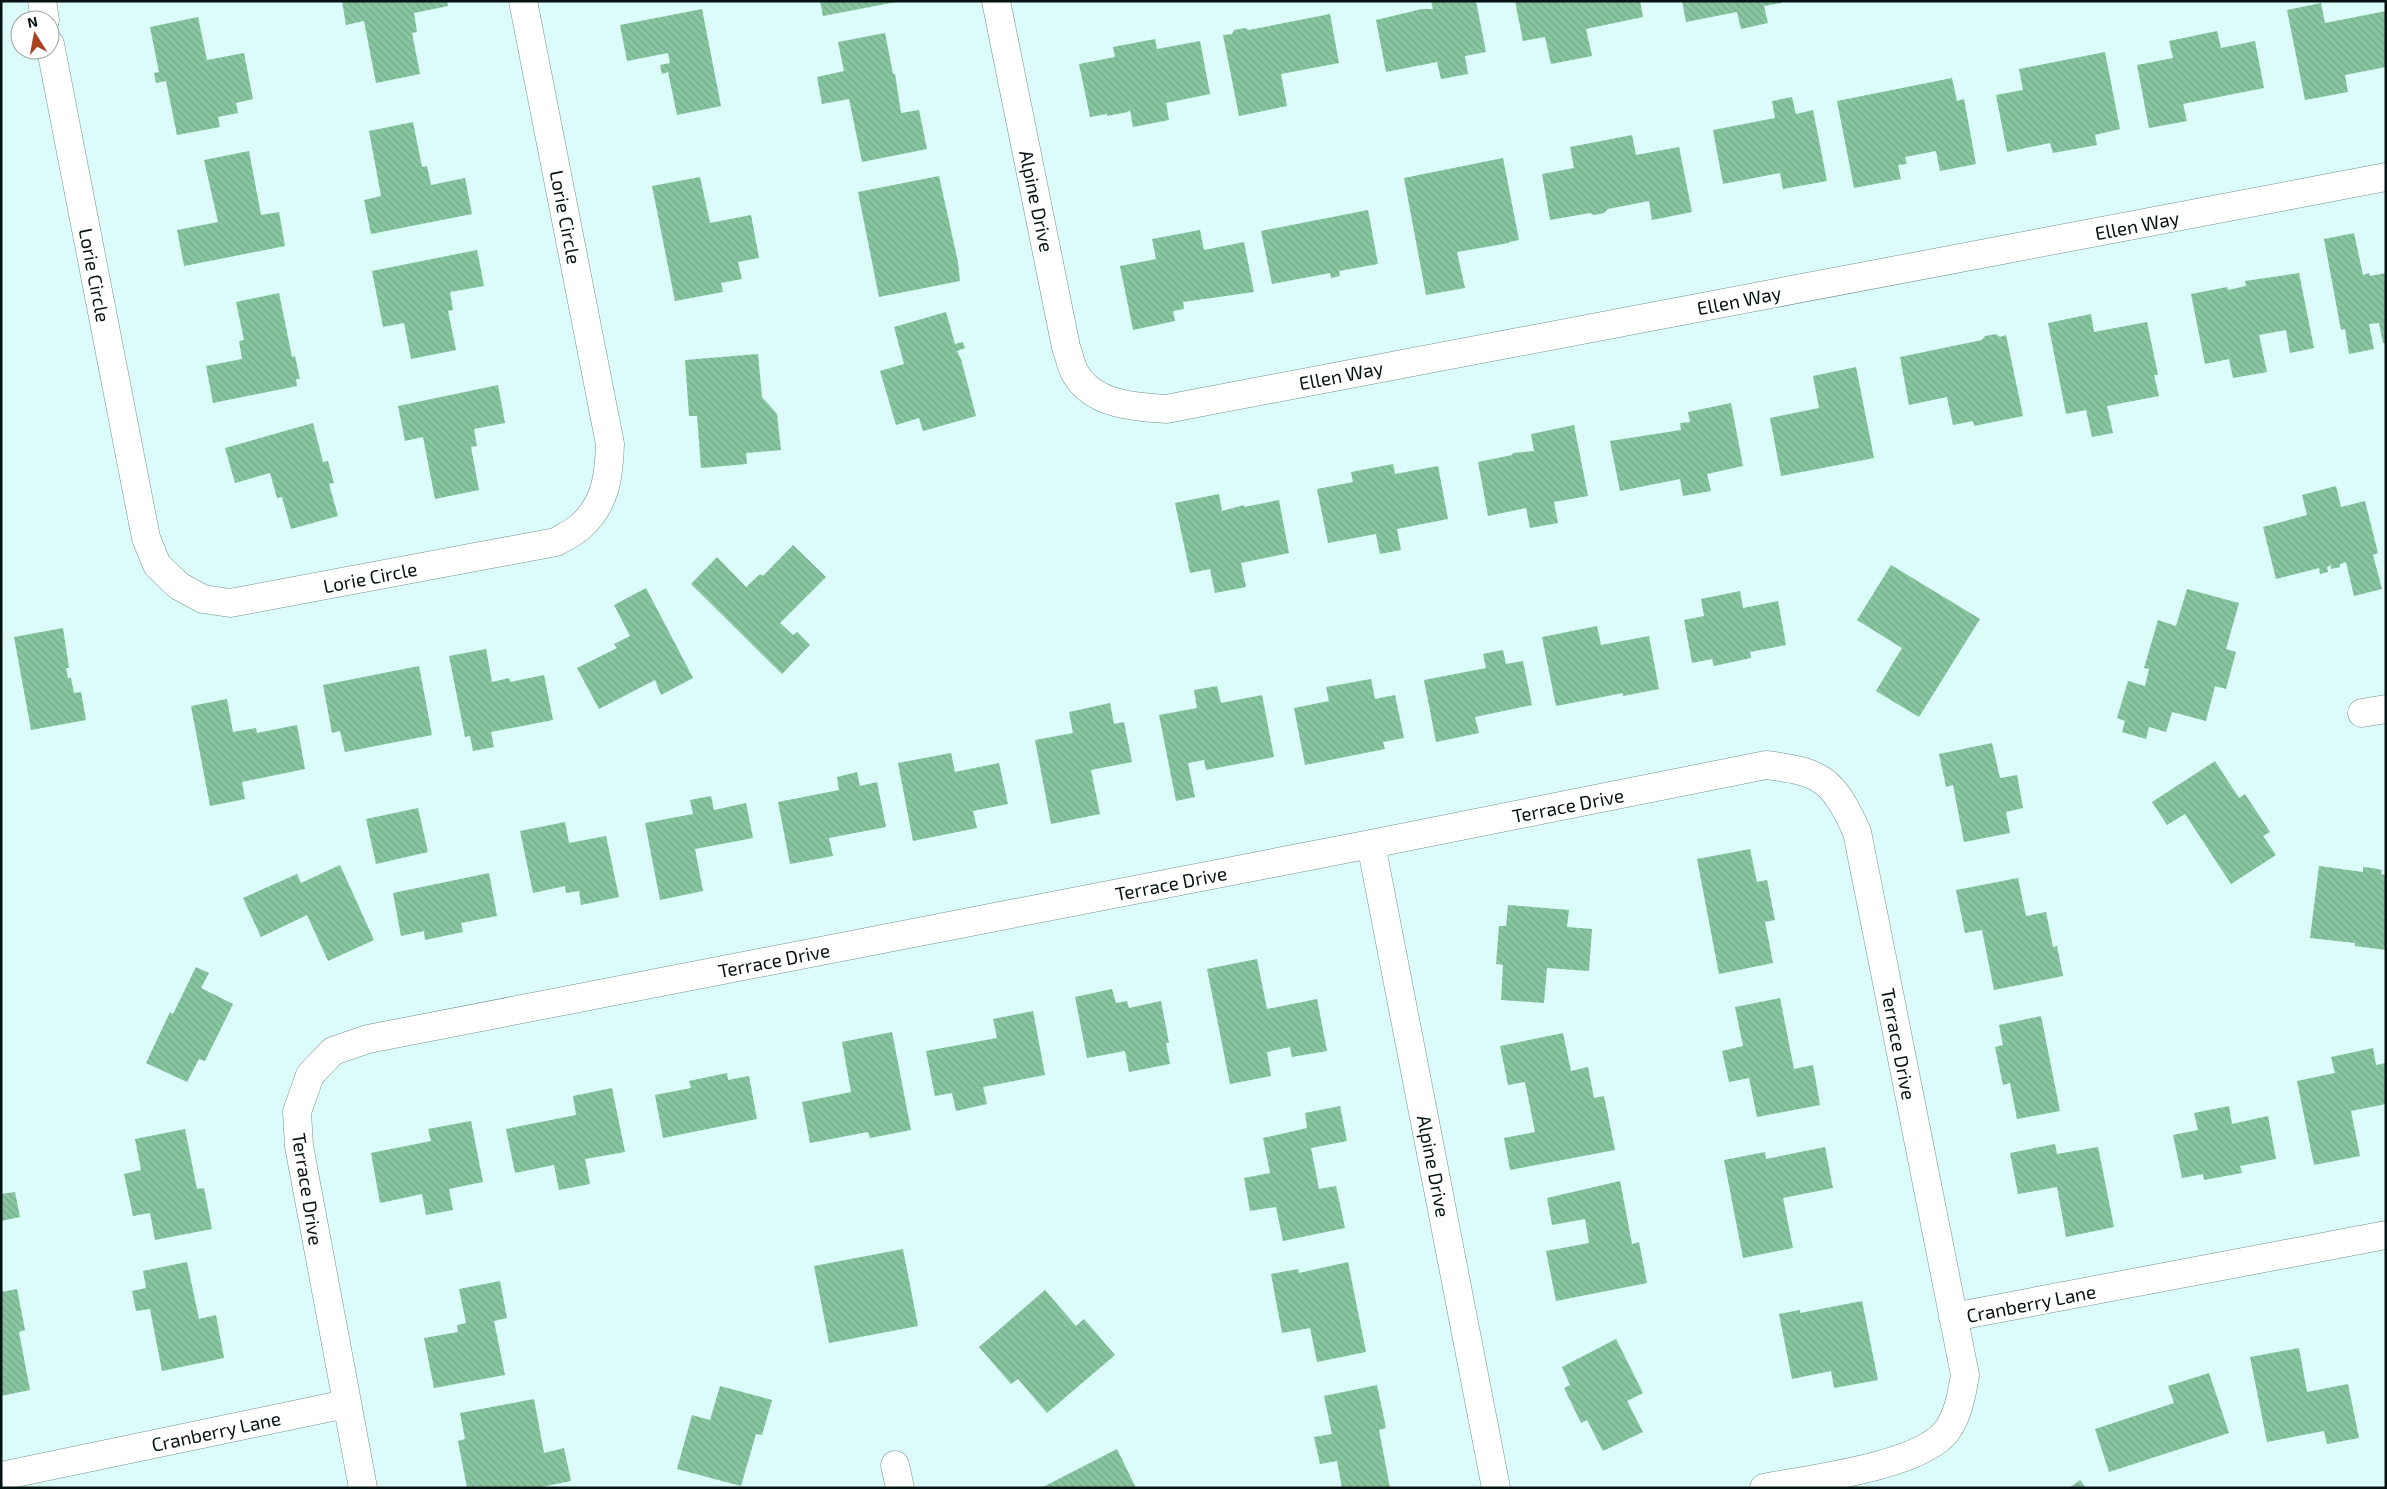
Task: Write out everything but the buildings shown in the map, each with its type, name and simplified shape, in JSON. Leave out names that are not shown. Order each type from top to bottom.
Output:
[{"type":"street","name":"Lorie Circle","points":[[53,60],[146,538],[157,565],[179,586],[202,599],[230,603],[556,542],[580,527],[598,504],[609,478],[610,444],[523,1]]},
{"type":"street","name":"Alpine Drive","points":[[996,1],[1066,347],[1075,374],[1094,394]]},
{"type":"street","name":"Ellen Way","points":[[1094,394],[1126,406],[1166,408],[2386,178]]},
{"type":"street","name":"Terrace Drive","points":[[346,1404],[298,1146],[297,1112],[310,1075],[333,1052],[368,1039],[1371,844],[1766,765],[1798,769],[1826,781],[1844,804],[1857,832],[1953,1317]]},
{"type":"street","name":"Alpine Drive","points":[[1371,844],[1496,1488]]},
{"type":"street","name":"Cranberry Lane","points":[[1764,1488],[1898,1461],[1924,1449],[1946,1432],[1959,1406],[1965,1375],[1953,1317],[2386,1235]]},
{"type":"street","name":"Cranberry Lane","points":[[1,1476],[346,1404]]},
{"type":"street","points":[[346,1404],[363,1488]]}]
